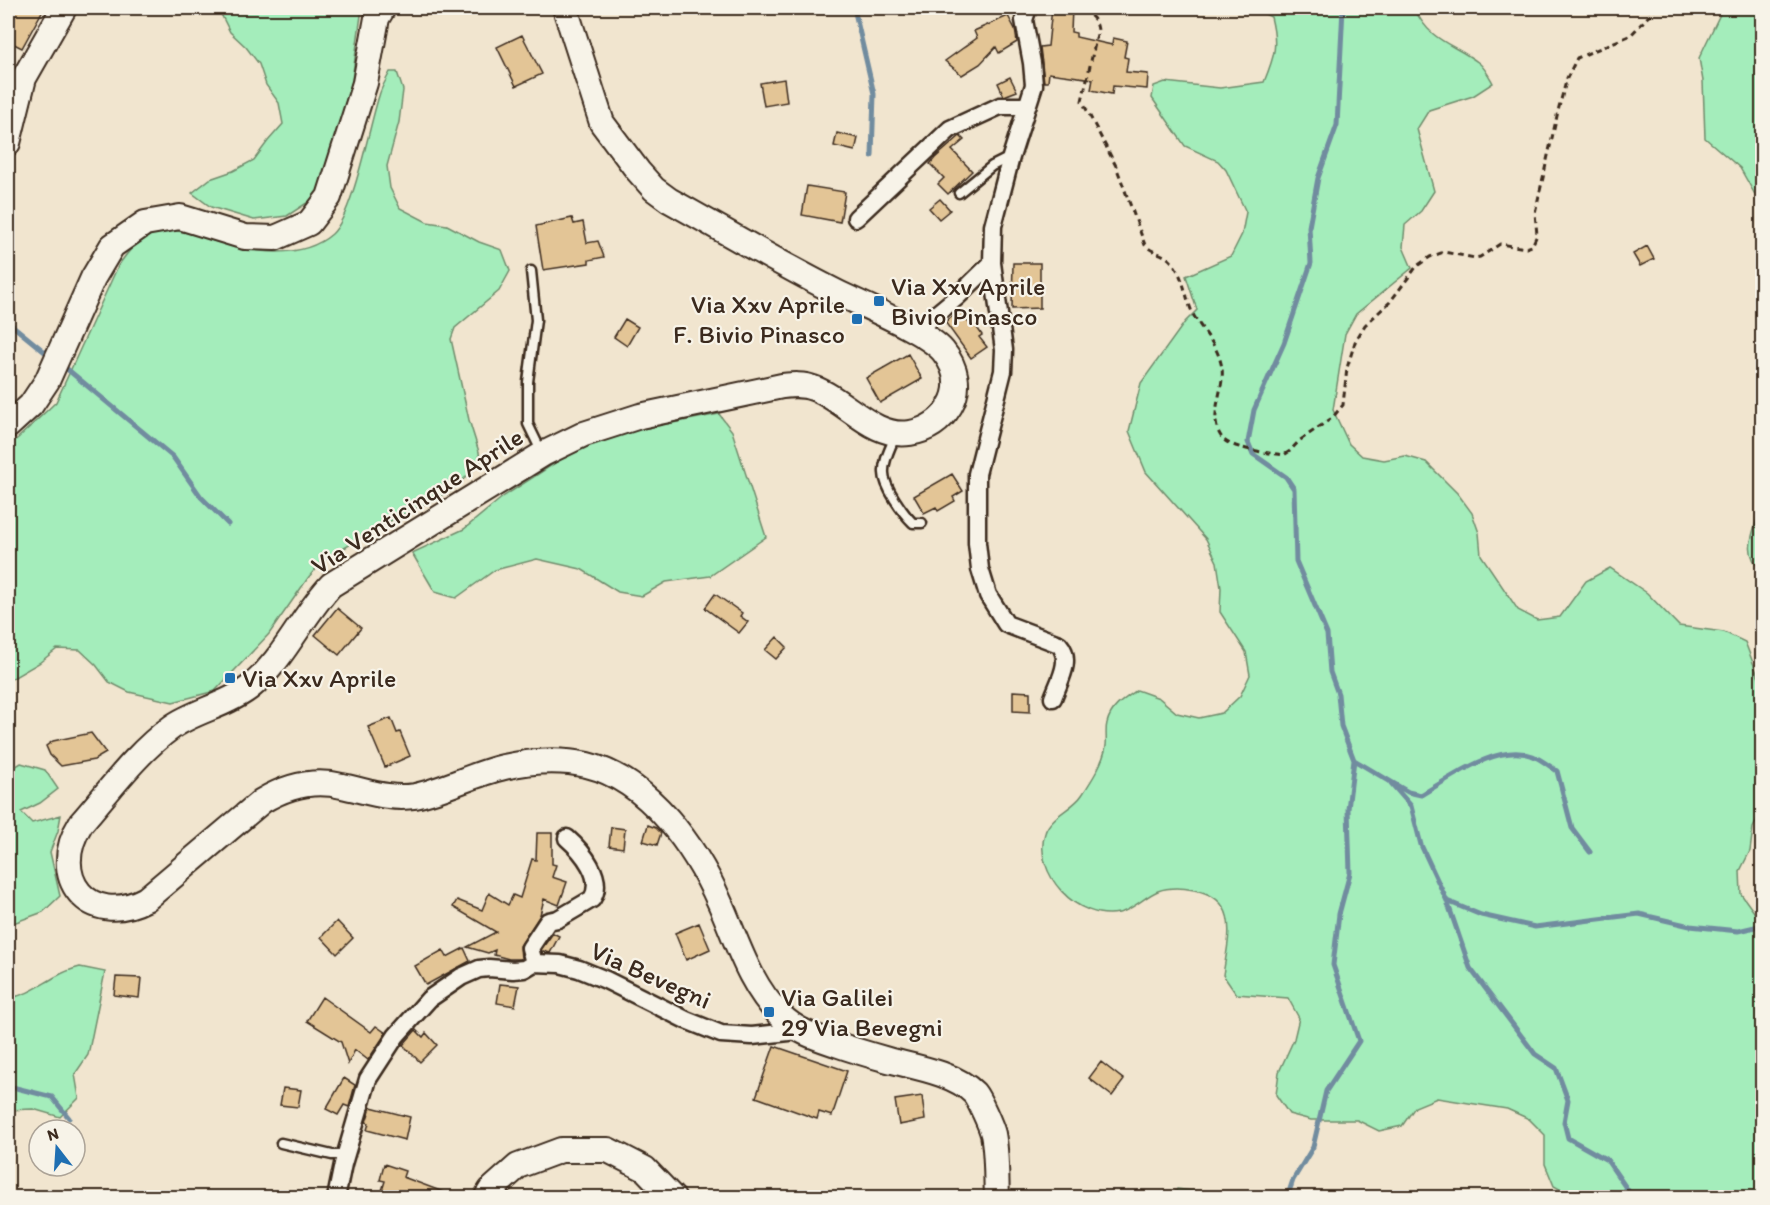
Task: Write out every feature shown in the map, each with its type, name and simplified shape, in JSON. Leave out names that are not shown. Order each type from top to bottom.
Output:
[{"type":"main road","points":[[8,143],[24,78],[64,8]]},
{"type":"main road","points":[[8,426],[31,405],[47,381],[93,278],[112,246],[145,223],[180,217],[245,237],[275,238],[309,223],[329,197],[365,83],[377,18],[383,8]]},
{"type":"main road","name":"Via Venticinque Aprile","points":[[565,8],[602,123],[654,189],[669,200],[834,291],[916,331],[942,349],[952,363],[957,379],[953,401],[944,415],[934,424],[920,431],[896,432],[875,425],[815,388],[791,385],[640,416],[584,434],[543,454],[331,585],[316,601],[272,667],[248,688],[224,704],[174,725],[149,745],[81,823],[69,847],[67,862],[71,879],[80,894],[113,909],[132,906],[147,899],[262,801],[276,792],[291,787],[323,782],[379,795],[411,796],[428,793],[501,767],[524,763],[553,762],[588,766],[621,780],[642,795],[659,810],[687,842],[712,885],[758,988],[780,1015],[798,1030]]},
{"type":"main road","points":[[798,1030],[861,1053],[945,1075],[975,1094],[993,1132],[997,1197]]},
{"type":"main road","points":[[486,1197],[490,1190],[519,1166],[561,1150],[608,1150],[645,1169],[673,1197]]},
{"type":"street","points":[[1028,8],[1024,20],[1034,85],[1011,157],[993,226],[992,263],[1004,350],[1003,371],[977,474],[977,543],[980,569],[988,595],[1006,624],[1059,644],[1064,650],[1066,657],[1064,669],[1053,698]]},
{"type":"street","points":[[856,218],[950,129],[1000,106],[1027,106]]},
{"type":"street","points":[[916,331],[957,297],[992,263]]},
{"type":"street","points":[[534,963],[531,948],[548,921],[567,914],[592,899],[595,894],[595,877],[581,850],[567,838]]},
{"type":"street","name":"Via Bevegni","points":[[336,1197],[345,1155],[368,1079],[396,1036],[423,1005],[454,981],[479,969],[524,969],[534,963],[545,962],[579,969],[606,980],[686,1020],[721,1034],[752,1036],[798,1030]]},
{"type":"lane","points":[[959,194],[992,166],[1011,157]]},
{"type":"lane","points":[[531,271],[536,320],[528,382],[528,424],[543,454]]},
{"type":"lane","points":[[896,432],[883,471],[885,482],[913,523],[922,524]]},
{"type":"lane","points":[[281,1143],[332,1155],[345,1155]]},
{"type":"path","points":[[1071,8],[1091,15],[1098,30],[1082,101],[1116,166],[1145,244],[1149,249],[1166,256],[1178,270],[1194,315],[1218,351],[1222,385],[1215,418],[1220,434],[1232,445],[1284,455],[1299,441],[1332,418],[1343,405],[1347,368],[1354,342],[1365,325],[1389,302],[1417,266],[1430,257],[1444,252],[1475,258],[1500,244],[1526,248],[1532,246],[1537,235],[1535,213],[1559,107],[1567,78],[1577,58],[1631,35],[1656,8]]},
{"type":"green space","points":[[220,8],[362,8],[349,101],[319,195],[287,216],[254,220],[211,207],[192,193],[210,179],[254,160],[283,124],[279,103],[266,85],[259,64],[230,32]]},
{"type":"green space","points":[[1253,8],[1414,8],[1427,28],[1442,41],[1479,63],[1493,83],[1473,96],[1429,110],[1417,129],[1434,191],[1421,211],[1405,225],[1403,247],[1412,268],[1356,314],[1345,334],[1333,410],[1349,444],[1362,456],[1384,460],[1405,456],[1426,462],[1458,494],[1472,513],[1479,533],[1481,555],[1518,610],[1537,620],[1560,617],[1586,581],[1610,568],[1647,593],[1679,626],[1724,632],[1745,642],[1762,686],[1762,810],[1753,828],[1750,851],[1740,871],[1741,894],[1762,923],[1762,1197],[1574,1197],[1554,1186],[1545,1164],[1545,1135],[1529,1119],[1507,1109],[1437,1098],[1415,1107],[1402,1126],[1379,1131],[1357,1120],[1311,1120],[1289,1114],[1276,1095],[1279,1072],[1294,1039],[1299,1018],[1288,998],[1236,994],[1223,975],[1229,935],[1226,912],[1219,902],[1209,895],[1194,890],[1172,888],[1153,893],[1119,913],[1104,914],[1088,910],[1074,902],[1052,878],[1045,864],[1043,848],[1045,833],[1057,817],[1078,800],[1100,765],[1105,752],[1106,726],[1109,717],[1119,704],[1137,690],[1159,698],[1177,713],[1199,718],[1222,713],[1240,696],[1250,675],[1246,652],[1220,612],[1221,588],[1217,562],[1206,539],[1146,472],[1129,431],[1141,383],[1185,322],[1197,310],[1186,276],[1231,256],[1242,234],[1246,212],[1226,170],[1218,161],[1185,146],[1152,98],[1154,86],[1165,82],[1220,88],[1264,82],[1274,50],[1273,27],[1271,17]]},
{"type":"green space","points":[[1723,8],[1762,8],[1762,207],[1740,168],[1705,138],[1703,81],[1699,58]]},
{"type":"green space","points":[[390,72],[397,72],[403,90],[399,122],[387,166],[390,188],[400,208],[427,222],[447,225],[479,242],[502,250],[510,271],[499,291],[455,328],[451,339],[480,464],[451,491],[392,520],[322,561],[269,634],[215,691],[173,702],[129,692],[109,682],[80,650],[57,649],[39,663],[8,681],[8,446],[56,402],[118,266],[136,244],[159,232],[184,232],[217,242],[261,251],[291,251],[320,243],[340,224],[347,209],[360,170],[380,93]]},
{"type":"green space","points":[[719,414],[732,431],[766,537],[710,576],[666,582],[642,596],[618,592],[581,569],[537,559],[495,570],[456,598],[435,592],[412,553],[464,529],[504,496],[569,454],[621,433]]},
{"type":"green space","points":[[1762,495],[1762,571],[1751,553],[1751,544]]},
{"type":"green space","points":[[21,763],[45,770],[58,789],[40,803],[21,812],[32,823],[61,815],[50,852],[60,896],[43,912],[8,925],[8,771]]},
{"type":"green space","points":[[80,967],[105,972],[88,1055],[75,1074],[79,1098],[60,1117],[33,1109],[8,1110],[8,998],[27,993],[62,973]]},
{"type":"green space","points":[[1177,1189],[1199,1192],[1205,1197],[1172,1197]]},
{"type":"building","points":[[12,8],[44,8],[22,48],[8,41],[8,16]]},
{"type":"building","points":[[1052,8],[1072,8],[1071,32],[1076,33],[1076,37],[1112,45],[1113,38],[1127,41],[1124,57],[1128,58],[1126,72],[1148,74],[1147,89],[1113,86],[1112,94],[1091,90],[1093,79],[1049,73],[1048,82],[1044,82],[1040,47],[1048,46]]},
{"type":"building","points":[[1008,16],[1015,29],[1017,42],[999,53],[996,47],[980,64],[962,75],[945,61],[977,38],[974,31]]},
{"type":"building","points":[[522,35],[542,74],[516,86],[497,47]]},
{"type":"building","points":[[1010,77],[1017,91],[1004,96],[998,83]]},
{"type":"building","points":[[784,79],[787,102],[764,106],[760,83]]},
{"type":"building","points":[[837,133],[858,138],[855,151],[834,146]]},
{"type":"building","points":[[960,136],[964,140],[952,150],[972,171],[948,194],[938,184],[944,178],[930,164]]},
{"type":"building","points":[[807,186],[845,192],[840,222],[802,215]]},
{"type":"building","points":[[940,199],[950,210],[939,219],[929,208]]},
{"type":"building","points":[[572,218],[574,224],[583,222],[587,243],[598,241],[604,257],[589,260],[589,263],[543,270],[536,226]]},
{"type":"building","points":[[1647,246],[1654,259],[1640,266],[1633,254]]},
{"type":"building","points":[[1013,263],[1040,263],[1040,308],[1012,309]]},
{"type":"building","points":[[960,311],[969,323],[972,320],[982,335],[979,337],[987,347],[971,358],[945,322]]},
{"type":"building","points":[[625,319],[638,327],[627,346],[614,337]]},
{"type":"building","points":[[908,354],[922,379],[880,403],[866,378]]},
{"type":"building","points":[[952,474],[963,491],[953,497],[955,501],[938,511],[936,507],[924,513],[914,496]]},
{"type":"building","points":[[715,594],[742,613],[740,616],[748,622],[739,633],[705,608]]},
{"type":"building","points":[[337,608],[361,628],[339,655],[315,635]]},
{"type":"building","points":[[777,637],[787,647],[776,659],[765,650]]},
{"type":"building","points":[[1013,691],[1030,692],[1030,712],[1013,711]]},
{"type":"building","points":[[391,718],[410,756],[385,767],[368,727]]},
{"type":"building","points":[[91,733],[106,753],[94,760],[61,766],[50,755],[46,746],[53,741]]},
{"type":"building","points":[[648,825],[661,833],[657,845],[643,841]]},
{"type":"building","points":[[611,827],[625,829],[623,848],[609,846]]},
{"type":"building","points":[[537,833],[552,833],[552,864],[556,865],[552,877],[567,882],[559,905],[544,899],[540,915],[520,946],[521,959],[494,955],[495,950],[488,953],[467,947],[496,932],[453,907],[457,900],[482,910],[489,893],[508,905],[513,895],[520,898],[532,859],[536,860]]},
{"type":"building","points":[[337,921],[353,938],[337,954],[321,937]]},
{"type":"building","points":[[699,923],[710,949],[686,960],[675,933]]},
{"type":"building","points":[[553,933],[559,936],[550,953],[543,951],[542,953],[541,950]]},
{"type":"building","points":[[464,948],[470,961],[426,985],[415,966],[443,950],[447,957]]},
{"type":"building","points":[[116,977],[141,978],[139,998],[114,995]]},
{"type":"building","points":[[500,984],[519,986],[515,1006],[497,1003]]},
{"type":"building","points":[[322,997],[371,1032],[376,1026],[386,1033],[368,1060],[355,1050],[348,1064],[341,1042],[307,1021]]},
{"type":"building","points":[[416,1030],[423,1037],[426,1033],[437,1045],[420,1062],[403,1045]]},
{"type":"building","points":[[774,1046],[847,1071],[832,1116],[819,1112],[817,1119],[756,1097]]},
{"type":"building","points":[[1101,1062],[1124,1080],[1112,1096],[1089,1078]]},
{"type":"building","points":[[344,1078],[355,1085],[349,1107],[344,1105],[338,1115],[326,1109]]},
{"type":"building","points":[[283,1088],[301,1090],[298,1107],[280,1105]]},
{"type":"building","points":[[922,1096],[925,1120],[899,1125],[895,1100]]},
{"type":"building","points":[[371,1107],[410,1117],[405,1140],[367,1130],[369,1123],[366,1122]]},
{"type":"building","points":[[384,1164],[405,1171],[403,1177],[454,1196],[410,1197],[398,1193],[396,1197],[380,1197],[385,1181],[380,1180]]},
{"type":"waterway","points":[[854,8],[874,94],[872,156]]},
{"type":"waterway","points":[[1287,1198],[1293,1180],[1313,1147],[1326,1091],[1359,1041],[1333,965],[1339,914],[1350,873],[1348,809],[1354,760],[1341,726],[1338,694],[1330,672],[1327,634],[1296,561],[1294,489],[1286,477],[1253,454],[1248,442],[1254,410],[1284,343],[1311,263],[1309,227],[1318,178],[1337,125],[1343,8]]},
{"type":"waterway","points":[[8,322],[51,357]]},
{"type":"waterway","points":[[61,364],[173,457],[201,497],[228,524]]},
{"type":"waterway","points":[[1354,760],[1408,792],[1421,795],[1460,771],[1490,758],[1519,753],[1533,756],[1557,771],[1572,828],[1590,852]]},
{"type":"waterway","points":[[1391,783],[1411,806],[1421,845],[1447,901],[1470,968],[1535,1054],[1556,1068],[1568,1100],[1564,1122],[1568,1138],[1607,1160],[1633,1198]]},
{"type":"waterway","points":[[1447,901],[1481,915],[1535,927],[1639,914],[1690,926],[1738,931],[1762,924]]},
{"type":"waterway","points":[[8,1086],[52,1097],[69,1118]]},
{"type":"place","name":"Via Xxv Aprile Bivio Pinasco","points":[[879,301]]},
{"type":"place","name":"Via Xxv Aprile F. Bivio Pinasco","points":[[857,319]]},
{"type":"place","name":"Via Xxv Aprile","points":[[230,678]]},
{"type":"place","name":"Via Galilei 29 Via Bevegni","points":[[769,1012]]}]
